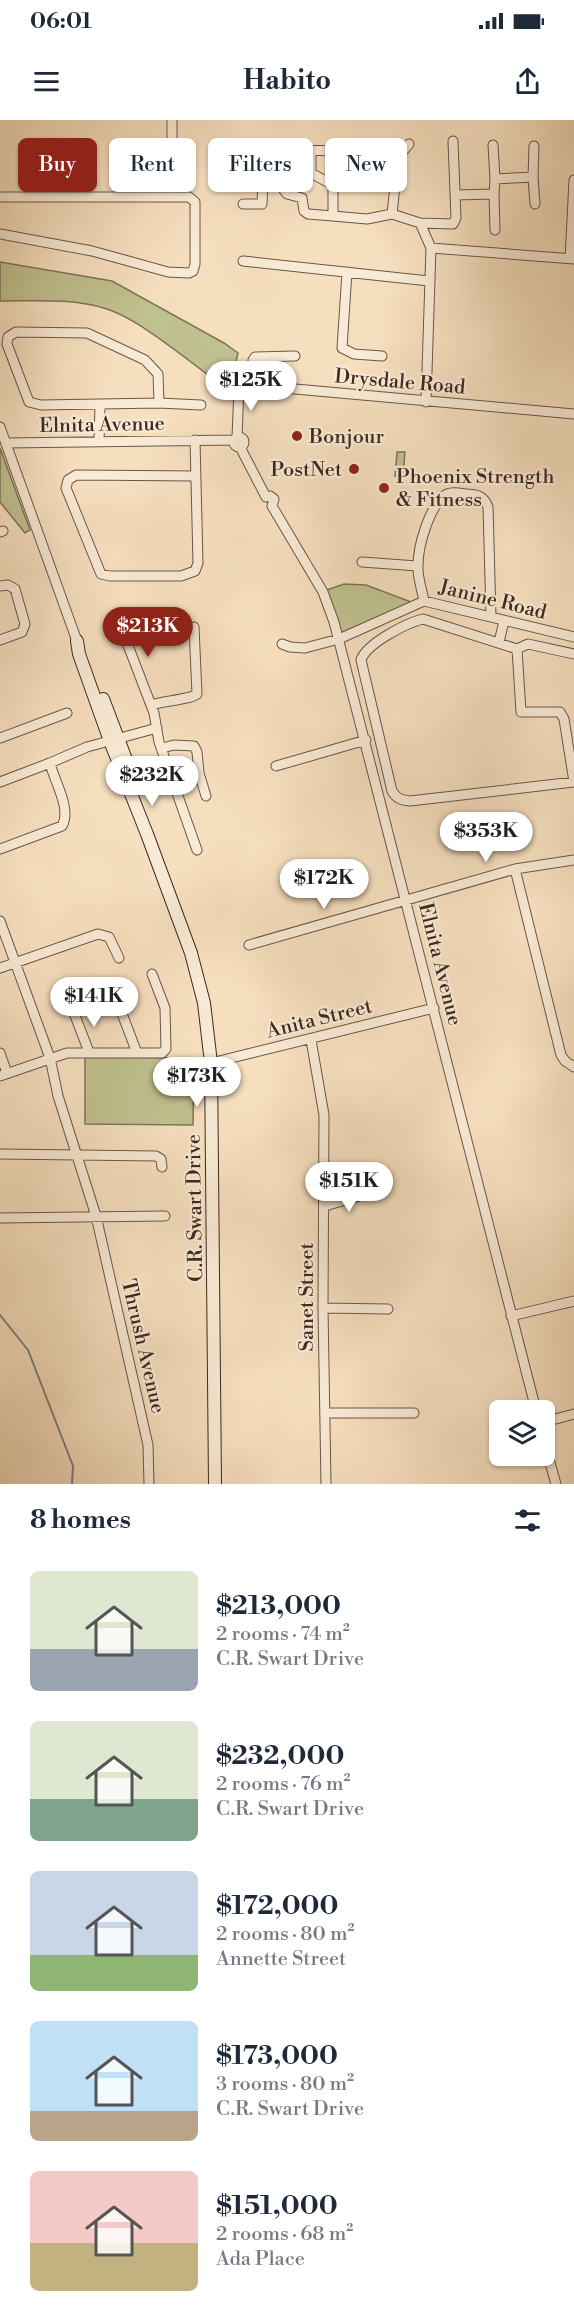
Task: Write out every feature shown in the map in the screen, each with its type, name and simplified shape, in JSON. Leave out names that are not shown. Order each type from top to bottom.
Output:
[{"type":"street","points":[[172,120],[172,138]]},
{"type":"street","points":[[286,192],[302,198],[306,213],[367,219],[392,214],[420,223],[454,224],[453,141]]},
{"type":"street","points":[[493,145],[495,230]]},
{"type":"street","points":[[534,146],[535,204]]},
{"type":"street","points":[[495,179],[533,177]]},
{"type":"street","points":[[432,248],[572,259],[574,180]]},
{"type":"street","points":[[243,204],[262,204],[264,192]]},
{"type":"street","points":[[333,192],[333,216]]},
{"type":"street","points":[[392,214],[394,192]]},
{"type":"street","points":[[455,195],[495,194]]},
{"type":"street","points":[[0,197],[189,197],[195,202],[195,264],[193,271],[189,273],[168,272],[92,251],[0,234]]},
{"type":"street","points":[[420,223],[432,248],[426,402]]},
{"type":"street","points":[[243,261],[429,281]]},
{"type":"street","points":[[347,272],[342,348],[354,354],[382,357]]},
{"type":"street","points":[[159,403],[158,374],[152,365],[97,337],[76,332],[16,332],[8,337],[7,344],[29,402],[41,405],[159,403],[201,405]]},
{"type":"street","points":[[260,386],[252,360],[255,357],[295,356]]},
{"type":"street","name":"Drysdale Road","points":[[237,442],[239,386],[574,414]]},
{"type":"street","points":[[99,441],[100,405]]},
{"type":"street","name":"C.R. Swart Drive","points":[[0,427],[80,654],[115,740],[200,980],[212,1063],[215,1484]]},
{"type":"street","points":[[195,440],[196,476],[198,563],[195,571],[181,576],[100,574],[66,488],[68,480],[80,475],[196,476]]},
{"type":"street","name":"Elnita Avenue","points":[[6,443],[195,440],[237,442],[266,497],[265,504],[272,506],[322,592],[331,612],[366,740],[533,1400]]},
{"type":"street","points":[[424,601],[417,566],[424,530],[443,497],[452,493],[474,494],[485,500],[488,507],[491,617]]},
{"type":"street","points":[[362,562],[417,566]]},
{"type":"street","points":[[0,586],[8,585],[15,589],[25,624],[22,632],[0,640]]},
{"type":"street","name":"Janine Road","points":[[282,644],[305,648],[339,639],[424,601],[574,637]]},
{"type":"street","points":[[518,649],[521,712],[555,711],[563,716],[574,782],[410,801],[399,799],[392,791],[377,723],[361,666],[365,650],[411,623],[423,619],[518,649],[528,644],[574,654]]},
{"type":"street","points":[[499,642],[504,621]]},
{"type":"street","points":[[119,622],[151,705],[162,748],[197,849]]},
{"type":"street","points":[[151,705],[175,698],[192,698],[197,694],[194,627]]},
{"type":"street","points":[[0,738],[67,713]]},
{"type":"street","points":[[0,782],[87,747],[157,728]]},
{"type":"street","points":[[276,766],[366,740]]},
{"type":"street","points":[[162,748],[194,746],[206,796]]},
{"type":"street","points":[[0,849],[62,826],[66,817],[65,809],[50,763]]},
{"type":"street","points":[[249,945],[515,869],[574,860]]},
{"type":"street","points":[[515,869],[557,1043],[565,1062],[574,1067]]},
{"type":"street","name":"Thrush Avenue","points":[[0,921],[50,1058],[75,1156],[96,1216],[148,1445],[149,1484]]},
{"type":"street","points":[[0,968],[98,934],[109,937],[119,958]]},
{"type":"street","points":[[0,1053],[4,1074],[67,1053],[162,1053],[166,1049],[165,1008],[152,974]]},
{"type":"street","points":[[112,990],[137,1053]]},
{"type":"street","name":"Anita Street","points":[[212,1063],[434,1008]]},
{"type":"street","points":[[74,1013],[89,1053]]},
{"type":"street","name":"Sanet Street","points":[[311,1040],[323,1107],[326,1484]]},
{"type":"street","points":[[0,1154],[159,1156],[162,1167]]},
{"type":"street","points":[[325,1206],[366,1194]]},
{"type":"street","points":[[0,1218],[165,1216]]},
{"type":"street","points":[[511,1316],[574,1301]]},
{"type":"street","points":[[323,1308],[388,1309]]},
{"type":"street","points":[[325,1413],[414,1413]]},
{"type":"street","points":[[555,1419],[574,1414]]},
{"type":"street","points":[[551,1466],[556,1484]]},
{"type":"green space","points":[[0,262],[112,281],[238,353],[231,382],[219,383],[149,331],[107,309],[81,303],[0,301]]},
{"type":"green space","points":[[0,448],[30,530],[25,533],[0,502]]},
{"type":"green space","points":[[397,452],[405,452],[403,476],[395,476]]},
{"type":"green space","points":[[344,584],[366,585],[414,603],[340,637],[324,591]]},
{"type":"green space","points":[[85,1057],[194,1058],[193,1125],[85,1124]]},
{"type":"waterway","points":[[0,1315],[28,1350],[73,1466],[72,1484]]},
{"type":"place","name":"Bonjour","points":[[297,436]]},
{"type":"place","name":"PostNet","points":[[354,469]]},
{"type":"place","name":"Phoenix Strength & Fitness","points":[[384,488]]}]
